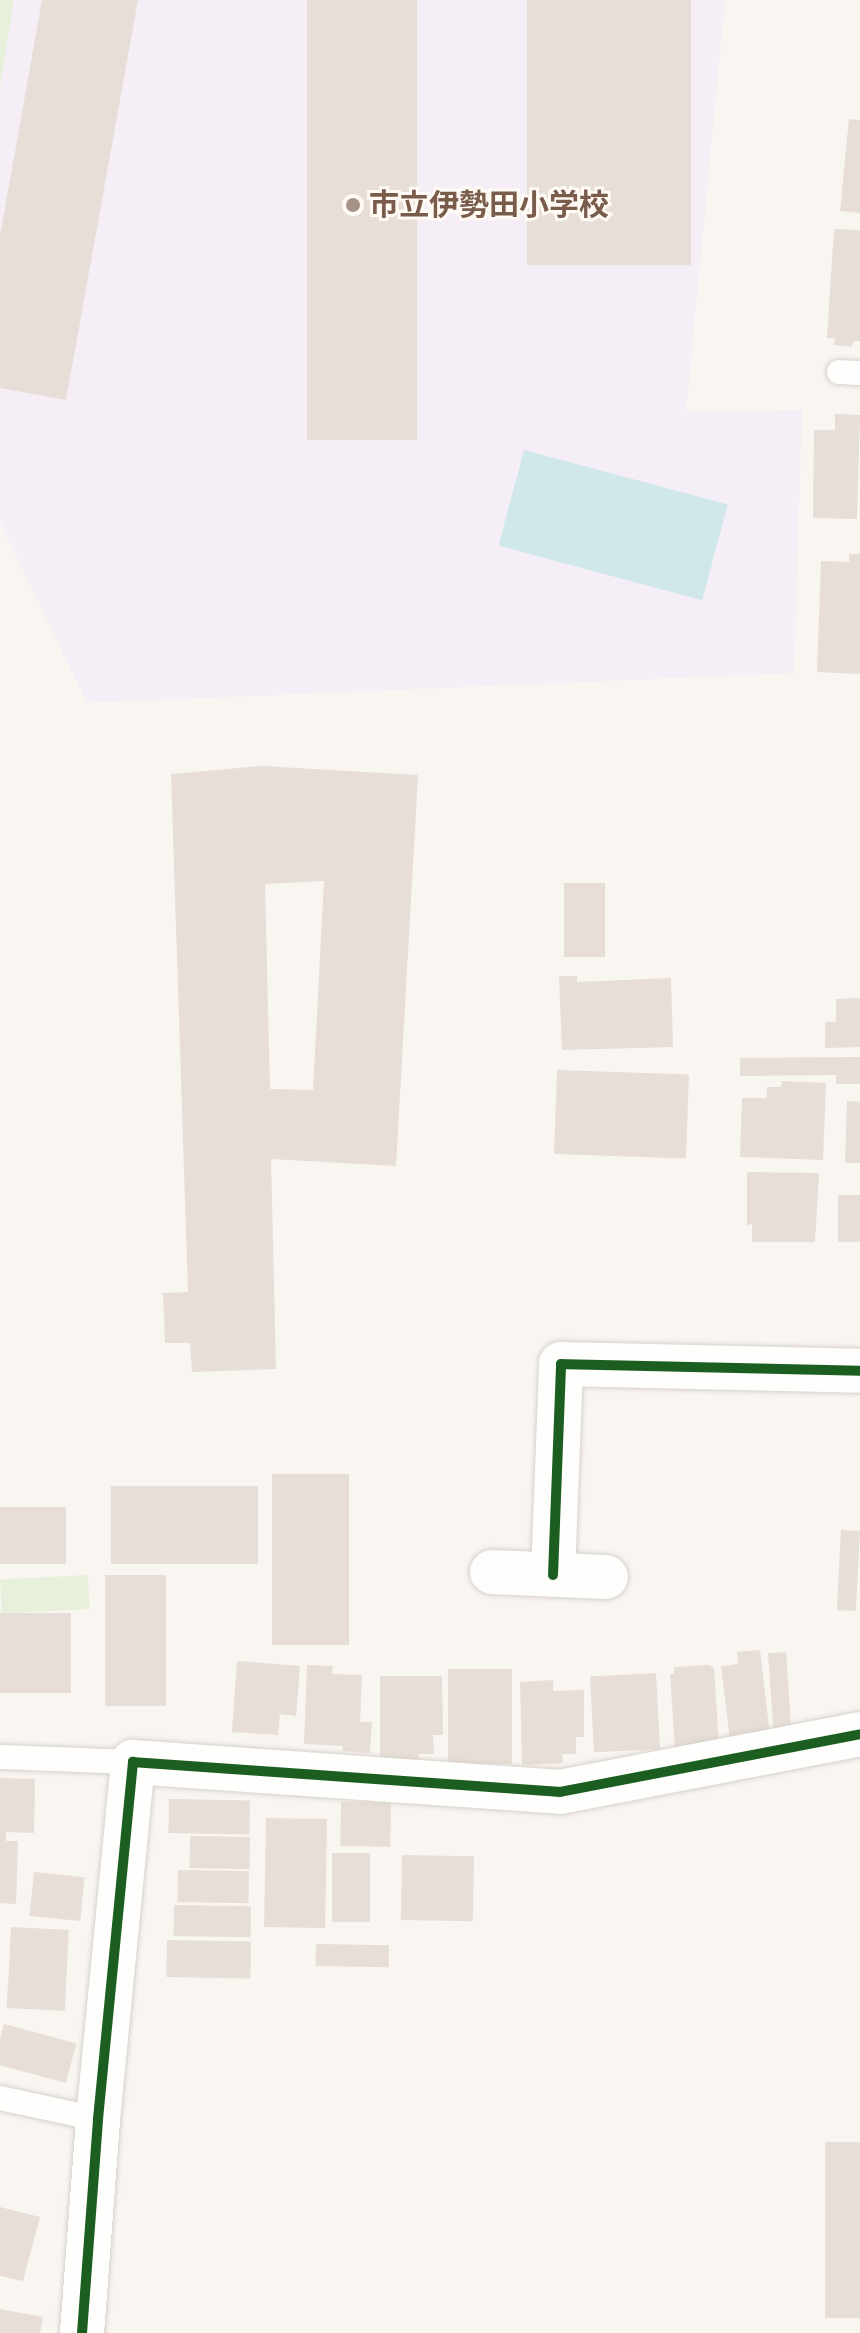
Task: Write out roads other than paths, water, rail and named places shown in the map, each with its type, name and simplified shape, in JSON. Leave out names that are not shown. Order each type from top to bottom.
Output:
[{"type":"street","points":[[553,1575],[561,1364],[860,1371]]},
{"type":"street","points":[[492,1572],[606,1577]]},
{"type":"street","points":[[82,2333],[98,2119],[133,1762],[560,1792],[860,1734]]},
{"type":"lane","points":[[0,1757],[133,1762]]},
{"type":"lane","points":[[0,2098],[98,2119]]},
{"type":"water","points":[[524,450],[728,505],[702,600],[498,546]]},
{"type":"place","name":"市立伊勢田小学校","points":[[353,205]]}]
